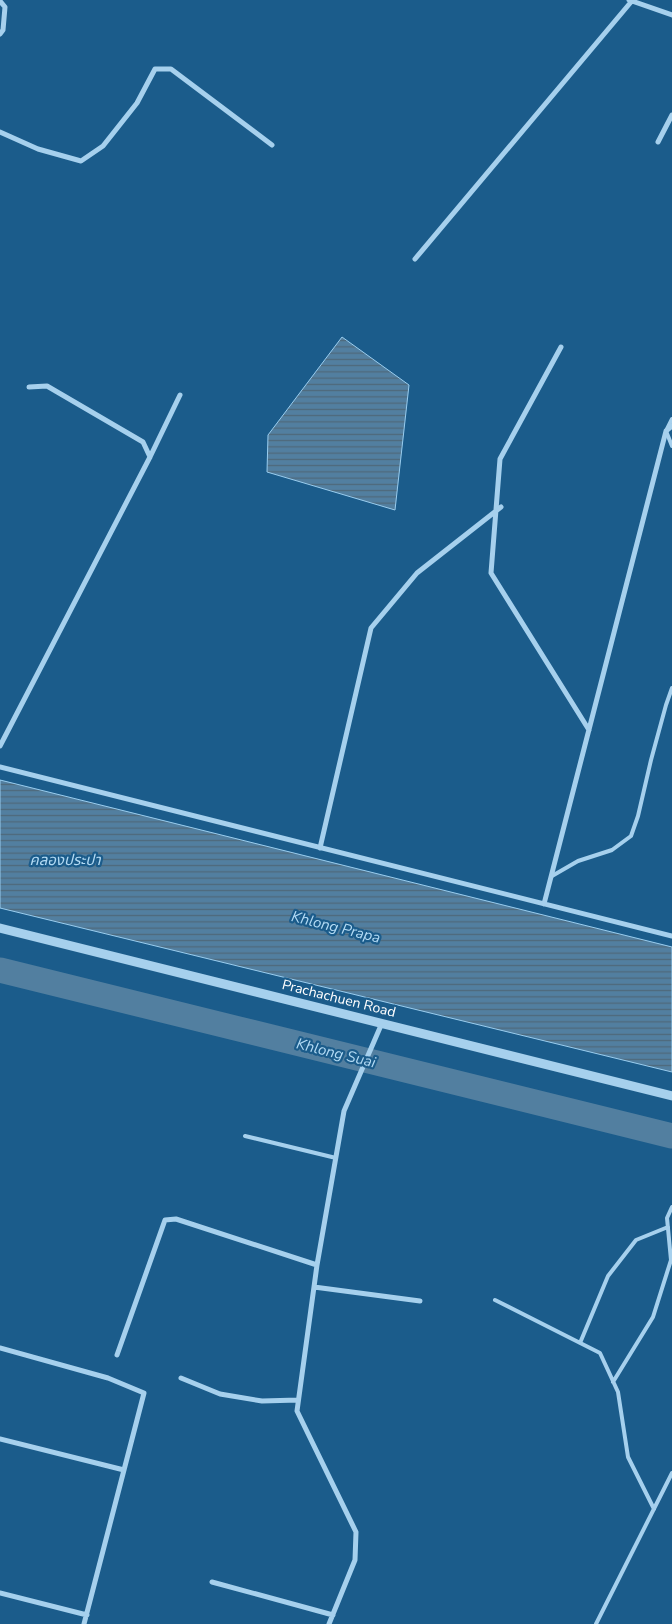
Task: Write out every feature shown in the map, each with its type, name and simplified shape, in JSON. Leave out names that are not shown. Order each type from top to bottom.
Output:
[{"type":"street","points":[[0,1],[6,7],[3,30],[0,34]]},
{"type":"street","points":[[416,259],[630,1],[672,15]]},
{"type":"street","points":[[0,132],[38,149],[81,161],[103,146],[137,103],[155,69],[171,69],[272,145]]},
{"type":"street","points":[[658,142],[672,115]]},
{"type":"street","points":[[561,347],[500,459],[491,573],[589,730]]},
{"type":"street","points":[[29,387],[46,386],[143,442],[150,457]]},
{"type":"street","points":[[0,746],[150,457],[180,395]]},
{"type":"street","points":[[544,904],[666,431],[672,426]]},
{"type":"street","points":[[320,848],[371,628],[417,573],[501,507]]},
{"type":"street","points":[[0,767],[672,936]]},
{"type":"street","name":"Prachachuen Road","points":[[0,928],[672,1096]]},
{"type":"street","points":[[329,1624],[355,1560],[356,1532],[297,1411],[317,1265],[344,1111],[382,1023]]},
{"type":"street","points":[[116,1355],[165,1220],[176,1219],[317,1265]]},
{"type":"street","points":[[314,1287],[420,1301]]},
{"type":"street","points":[[0,1348],[108,1378],[144,1393],[84,1624]]},
{"type":"street","points":[[181,1378],[220,1394],[262,1401],[298,1400]]},
{"type":"street","points":[[0,1439],[124,1470]]},
{"type":"street","points":[[212,1582],[333,1615]]},
{"type":"street","points":[[0,1593],[87,1615]]},
{"type":"lane","points":[[672,419],[666,431],[672,446]]},
{"type":"lane","points":[[552,876],[578,861],[612,850],[631,836],[638,816],[658,732],[672,688]]},
{"type":"lane","points":[[245,1136],[336,1158]]},
{"type":"lane","points":[[613,1382],[653,1317],[671,1260],[667,1218],[672,1207]]},
{"type":"lane","points":[[580,1343],[608,1276],[630,1247],[636,1240],[668,1227]]},
{"type":"lane","points":[[495,1300],[600,1352],[618,1392],[628,1457],[654,1509]]},
{"type":"lane","points":[[596,1624],[672,1473]]},
{"type":"water","points":[[342,337],[409,385],[395,510],[267,472],[268,435]]},
{"type":"water","name":"คลองประปา","points":[[0,780],[672,947],[672,1072],[0,908]]},
{"type":"waterway","name":"Khlong Suai","points":[[0,970],[672,1136]]},
{"type":"water label","name":"Khlong Prapa","points":[[336,927]]}]
